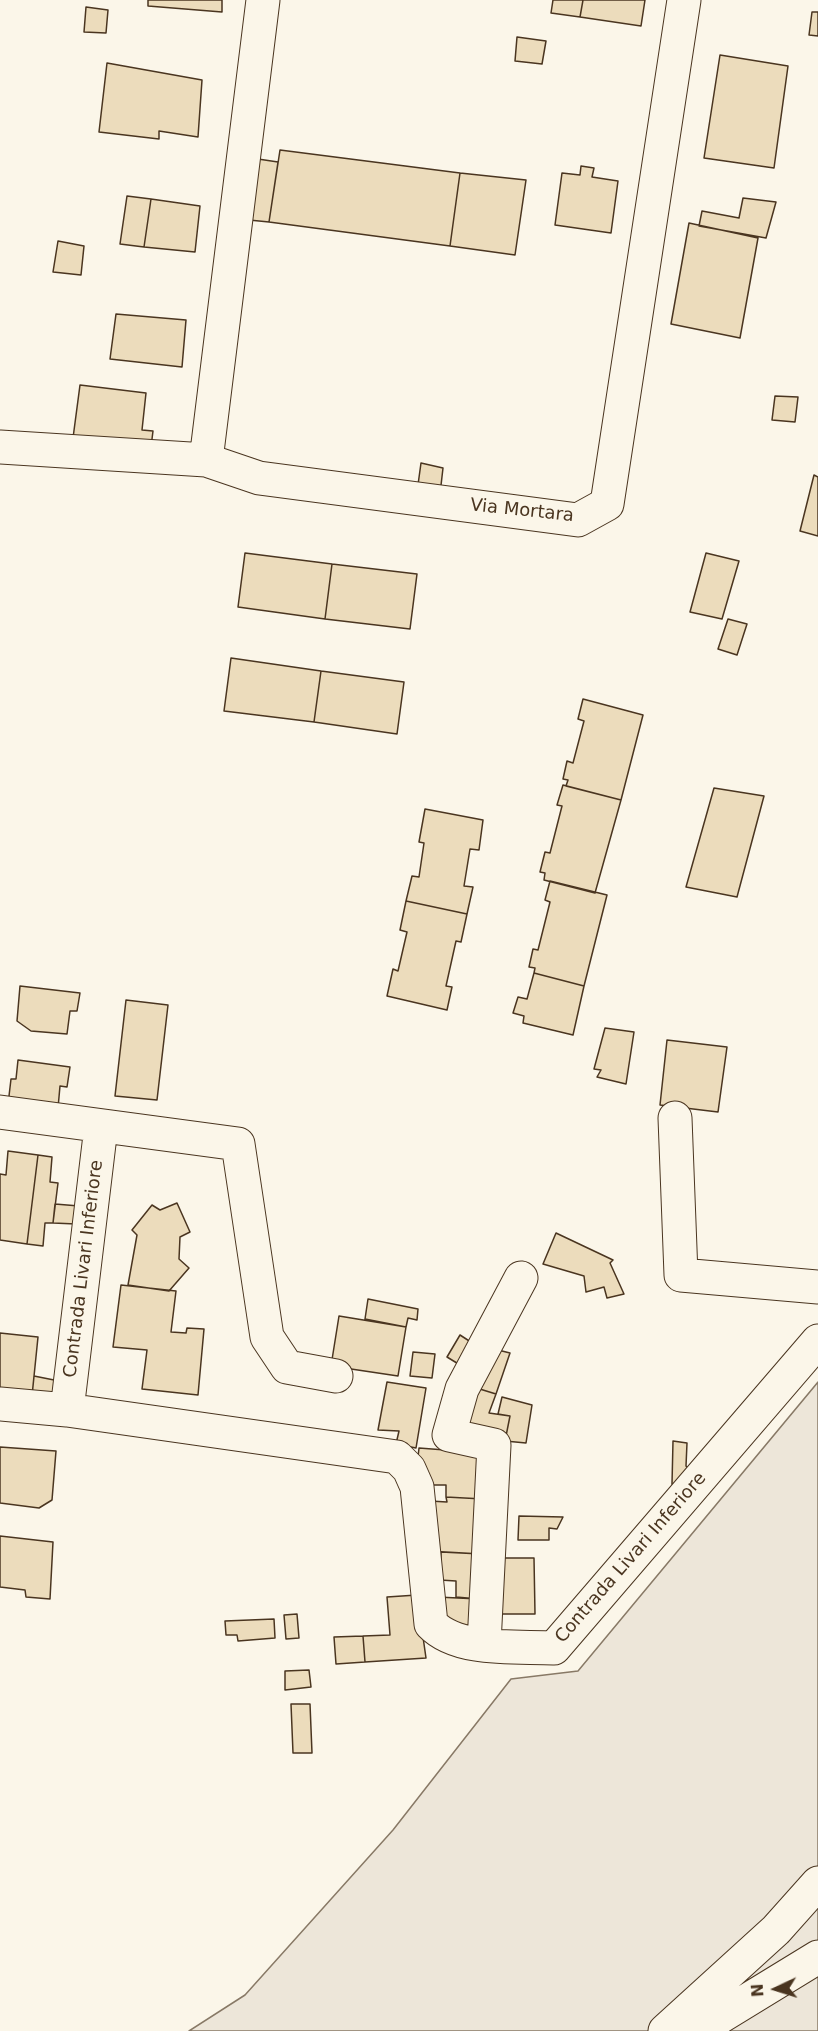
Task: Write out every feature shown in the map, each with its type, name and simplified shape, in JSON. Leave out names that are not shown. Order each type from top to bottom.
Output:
[{"type":"street","points":[[206,460],[263,0]]},
{"type":"street","name":"Via Mortara","points":[[0,447],[206,460],[260,478],[578,520],[607,504],[684,0]]},
{"type":"street","points":[[0,1112],[238,1144],[267,1337],[287,1367],[336,1376]]},
{"type":"street","points":[[675,1118],[681,1275],[818,1287]]},
{"type":"street","name":"Contrada Livari Inferiore","points":[[67,1410],[101,1127]]},
{"type":"street","points":[[484,1644],[494,1445],[448,1435],[462,1389],[521,1278]]},
{"type":"street","name":"Contrada Livari Inferiore","points":[[0,1404],[67,1410],[397,1457],[409,1469],[417,1487],[431,1624],[442,1635],[484,1644],[554,1647],[818,1341]]},
{"type":"street","points":[[665,2031],[776,1930],[818,1883]]},
{"type":"street","points":[[697,2031],[818,1957]]},
{"type":"shaded area","points":[[818,1382],[818,1869],[652,2031],[189,2031],[245,1995],[393,1830],[511,1679],[578,1671]]},
{"type":"shaded area","points":[[818,1899],[818,1950],[719,2000]]},
{"type":"shaded area","points":[[818,1972],[818,2031],[719,2031]]},
{"type":"building","points":[[148,0],[222,0],[222,12],[148,6]]},
{"type":"building","points":[[553,0],[583,0],[580,17],[551,13]]},
{"type":"building","points":[[583,0],[645,0],[641,26],[580,17]]},
{"type":"building","points":[[86,7],[108,10],[106,33],[84,32]]},
{"type":"building","points":[[812,12],[818,12],[818,36],[809,35]]},
{"type":"building","points":[[517,37],[546,41],[542,64],[515,61]]},
{"type":"building","points":[[720,55],[788,66],[774,168],[704,158]]},
{"type":"building","points":[[107,63],[202,80],[198,137],[159,131],[159,139],[99,132]]},
{"type":"building","points":[[280,150],[460,173],[450,246],[269,222]]},
{"type":"building","points":[[258,159],[278,162],[269,222],[249,220]]},
{"type":"building","points":[[581,166],[594,168],[592,177],[618,181],[611,233],[555,225],[562,173],[580,175]]},
{"type":"building","points":[[460,173],[526,180],[515,255],[450,246]]},
{"type":"building","points":[[127,196],[151,199],[144,247],[120,244]]},
{"type":"building","points":[[743,198],[776,202],[766,238],[699,226],[702,211],[739,218]]},
{"type":"building","points":[[151,199],[200,206],[195,252],[144,247]]},
{"type":"building","points":[[689,223],[758,238],[740,338],[671,324]]},
{"type":"building","points":[[58,241],[84,246],[81,275],[53,272]]},
{"type":"building","points":[[116,314],[186,320],[182,367],[110,359]]},
{"type":"building","points":[[80,385],[146,393],[142,430],[153,431],[151,447],[73,438]]},
{"type":"building","points":[[775,396],[798,397],[795,422],[772,420]]},
{"type":"building","points":[[421,463],[443,468],[440,494],[417,492]]},
{"type":"building","points":[[814,475],[818,477],[818,536],[800,531]]},
{"type":"building","points":[[245,553],[332,564],[325,619],[238,607]]},
{"type":"building","points":[[706,553],[739,561],[722,619],[690,612]]},
{"type":"building","points":[[332,564],[417,574],[410,629],[325,619]]},
{"type":"building","points":[[728,619],[747,624],[737,655],[718,649]]},
{"type":"building","points":[[231,658],[321,671],[314,722],[224,711]]},
{"type":"building","points":[[321,671],[404,682],[397,734],[314,722]]},
{"type":"building","points":[[583,699],[643,715],[621,800],[566,786],[568,780],[563,779],[567,761],[573,763],[584,721],[578,719]]},
{"type":"building","points":[[563,785],[621,800],[595,893],[544,880],[545,873],[540,872],[545,852],[550,853],[562,806],[557,805]]},
{"type":"building","points":[[714,788],[764,796],[737,897],[686,887]]},
{"type":"building","points":[[425,809],[483,820],[479,850],[470,849],[464,886],[473,887],[467,914],[406,901],[412,876],[419,877],[424,843],[419,842]]},
{"type":"building","points":[[550,881],[607,895],[584,986],[534,973],[535,968],[529,967],[533,949],[538,950],[550,902],[545,900]]},
{"type":"building","points":[[406,901],[467,914],[461,942],[456,941],[446,986],[452,987],[447,1010],[387,996],[393,969],[398,971],[407,932],[400,930]]},
{"type":"building","points":[[534,973],[584,986],[573,1035],[523,1023],[524,1016],[513,1013],[518,997],[527,999]]},
{"type":"building","points":[[20,986],[80,993],[77,1011],[70,1011],[67,1034],[31,1031],[17,1021]]},
{"type":"building","points":[[126,1000],[168,1005],[157,1100],[115,1096]]},
{"type":"building","points":[[605,1028],[634,1032],[626,1084],[597,1077],[601,1070],[594,1069]]},
{"type":"building","points":[[667,1040],[727,1047],[718,1112],[660,1105]]},
{"type":"building","points":[[18,1060],[70,1067],[67,1087],[60,1086],[58,1108],[22,1106],[9,1096],[11,1079],[16,1079]]},
{"type":"building","points":[[8,1151],[38,1155],[27,1244],[0,1240],[0,1174],[6,1175]]},
{"type":"building","points":[[38,1155],[52,1157],[50,1182],[58,1183],[53,1223],[45,1223],[43,1246],[27,1244]]},
{"type":"building","points":[[177,1203],[190,1232],[180,1237],[179,1259],[189,1268],[169,1291],[128,1285],[137,1235],[132,1230],[152,1205],[160,1210]]},
{"type":"building","points":[[55,1204],[79,1206],[76,1224],[53,1223]]},
{"type":"building","points":[[556,1233],[613,1260],[610,1263],[624,1294],[607,1298],[604,1287],[586,1292],[584,1276],[543,1264]]},
{"type":"building","points":[[121,1285],[176,1291],[171,1332],[186,1333],[187,1328],[204,1329],[198,1395],[142,1389],[147,1350],[113,1347]]},
{"type":"building","points":[[368,1299],[418,1309],[417,1320],[408,1318],[406,1327],[365,1319]]},
{"type":"building","points":[[339,1316],[406,1327],[398,1376],[331,1366]]},
{"type":"building","points":[[0,1333],[38,1337],[32,1396],[0,1393]]},
{"type":"building","points":[[460,1335],[477,1346],[465,1368],[447,1357]]},
{"type":"building","points":[[490,1348],[510,1353],[496,1394],[470,1386]]},
{"type":"building","points":[[413,1352],[435,1354],[432,1378],[410,1376]]},
{"type":"building","points":[[34,1376],[59,1381],[56,1398],[32,1396]]},
{"type":"building","points":[[387,1382],[426,1388],[416,1448],[396,1444],[399,1431],[378,1430]]},
{"type":"building","points":[[470,1386],[496,1394],[489,1413],[510,1416],[505,1441],[457,1430]]},
{"type":"building","points":[[502,1397],[532,1405],[526,1443],[505,1441],[510,1416],[498,1414]]},
{"type":"building","points":[[673,1441],[687,1443],[686,1466],[693,1474],[680,1488],[672,1484]]},
{"type":"building","points":[[0,1447],[56,1451],[52,1500],[39,1508],[0,1503]]},
{"type":"building","points":[[419,1448],[484,1453],[483,1499],[446,1497],[446,1485],[430,1485],[416,1475]]},
{"type":"building","points":[[446,1497],[483,1499],[481,1554],[428,1551],[430,1501],[447,1502]]},
{"type":"building","points":[[519,1516],[563,1517],[557,1529],[549,1528],[549,1540],[518,1540]]},
{"type":"building","points":[[0,1536],[53,1542],[50,1599],[26,1597],[25,1590],[0,1587]]},
{"type":"building","points":[[441,1552],[481,1554],[479,1599],[456,1597],[456,1581],[440,1580]]},
{"type":"building","points":[[492,1558],[534,1558],[535,1614],[491,1614]]},
{"type":"building","points":[[417,1595],[426,1658],[365,1662],[363,1636],[390,1635],[387,1597]]},
{"type":"building","points":[[437,1597],[479,1599],[474,1629],[438,1615]]},
{"type":"building","points":[[297,1614],[299,1638],[286,1639],[284,1615]]},
{"type":"building","points":[[274,1619],[275,1638],[238,1641],[237,1635],[226,1635],[225,1621]]},
{"type":"building","points":[[363,1636],[365,1662],[336,1664],[334,1637]]},
{"type":"building","points":[[309,1670],[311,1687],[285,1690],[285,1671]]},
{"type":"building","points":[[291,1704],[310,1704],[312,1753],[293,1753]]}]
